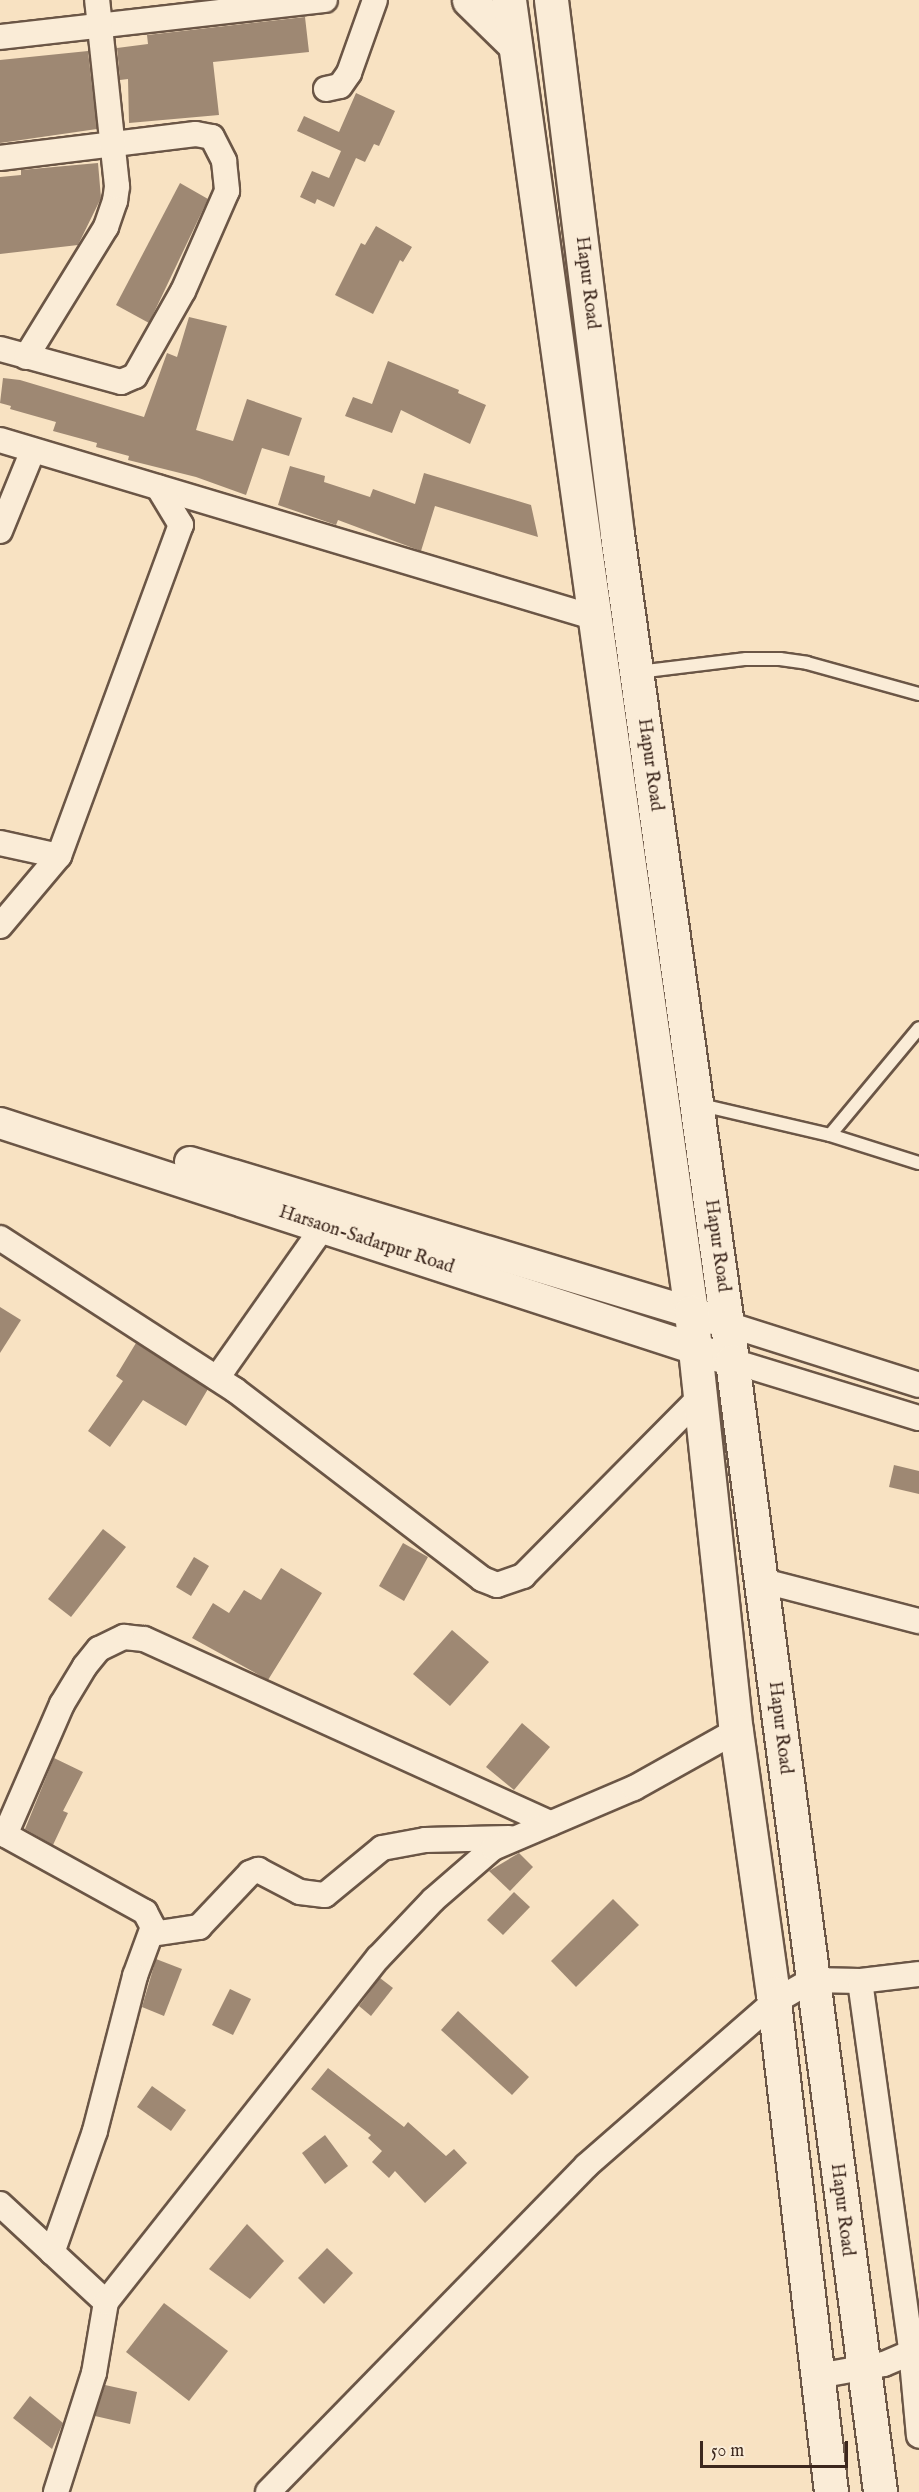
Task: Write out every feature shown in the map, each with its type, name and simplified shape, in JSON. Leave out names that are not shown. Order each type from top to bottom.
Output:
[{"type":"main road","points":[[469,0],[515,45]]},
{"type":"main road","name":"Hapur Road","points":[[509,0],[596,618],[620,672],[696,1103],[732,1361],[812,1980],[873,2366],[880,2492]]},
{"type":"main road","name":"Hapur Road","points":[[551,0],[662,1092],[691,1312],[736,1731],[774,2002],[831,2492]]},
{"type":"street","points":[[26,357],[106,227],[117,186],[98,0]]},
{"type":"street","points":[[0,37],[325,0]]},
{"type":"street","points":[[326,89],[340,86],[349,73],[375,0]]},
{"type":"street","points":[[0,158],[112,147],[196,134],[212,137],[224,161],[227,191],[183,291],[135,375],[121,382],[0,349]]},
{"type":"street","points":[[0,440],[596,618]]},
{"type":"street","points":[[0,531],[33,450]]},
{"type":"street","points":[[0,926],[59,856],[181,525],[158,487]]},
{"type":"street","points":[[0,843],[59,856]]},
{"type":"street","name":"Harsaon-Sadarpur Road","points":[[0,1106],[727,1324]]},
{"type":"street","name":"Harsaon-Sadarpur Road","points":[[0,1123],[732,1361]]},
{"type":"street","points":[[217,1378],[323,1227]]},
{"type":"street","points":[[0,1238],[217,1378],[482,1579],[496,1585],[523,1576],[700,1396]]},
{"type":"street","points":[[727,1324],[919,1384]]},
{"type":"street","points":[[732,1361],[919,1418]]},
{"type":"street","points":[[760,1580],[919,1621]]},
{"type":"street","points":[[52,2253],[95,2131],[135,1976],[152,1934],[150,1918],[145,1912],[3,1834],[62,1704],[99,1648],[124,1637],[144,1639],[550,1824]]},
{"type":"street","points":[[56,2492],[94,2373],[106,2302],[378,1958],[464,1872],[511,1838],[634,1788],[736,1731]]},
{"type":"street","points":[[152,1934],[199,1928],[258,1870],[300,1892],[325,1895],[382,1848],[424,1840],[511,1838]]},
{"type":"street","points":[[268,2492],[586,2166],[774,2002],[812,1980],[860,1980],[919,1974]]},
{"type":"street","points":[[860,1980],[915,2350],[919,2436]]},
{"type":"street","points":[[0,2204],[106,2302]]},
{"type":"street","points":[[818,2376],[873,2366],[915,2350]]},
{"type":"street","points":[[873,2366],[916,2376]]},
{"type":"lane","points":[[620,672],[746,659],[780,659],[919,694]]},
{"type":"lane","points":[[830,1135],[919,1028]]},
{"type":"lane","points":[[662,1092],[696,1103],[830,1135],[919,1163]]},
{"type":"building","points":[[305,17],[309,52],[213,62],[219,115],[129,123],[128,79],[120,80],[117,48],[148,44],[147,35]]},
{"type":"building","points":[[88,51],[97,129],[0,143],[0,60]]},
{"type":"building","points":[[356,93],[395,111],[379,146],[374,144],[365,162],[356,158],[334,207],[317,199],[315,204],[300,197],[312,171],[329,178],[341,151],[297,131],[304,116],[339,132]]},
{"type":"building","points":[[98,163],[101,198],[78,245],[0,254],[0,177],[21,175],[21,170]]},
{"type":"building","points":[[180,183],[208,199],[149,323],[116,305]]},
{"type":"building","points":[[376,226],[412,247],[403,262],[400,260],[373,314],[335,295],[361,243],[365,245]]},
{"type":"building","points":[[189,317],[227,326],[196,430],[233,441],[247,399],[302,418],[289,456],[262,448],[246,495],[196,477],[128,460],[129,456],[96,447],[97,443],[53,431],[56,422],[10,409],[11,406],[0,403],[3,378],[20,380],[144,417],[167,353],[177,357]]},
{"type":"building","points":[[388,361],[459,390],[458,393],[486,405],[470,444],[401,410],[392,433],[345,416],[353,397],[372,404]]},
{"type":"building","points":[[290,466],[325,476],[324,482],[370,497],[373,489],[415,504],[424,473],[531,505],[538,537],[435,506],[421,551],[338,520],[336,525],[278,505]]},
{"type":"building","points":[[0,1307],[21,1320],[0,1353]]},
{"type":"building","points":[[136,1343],[208,1389],[186,1426],[143,1400],[110,1447],[88,1431],[123,1381],[116,1376]]},
{"type":"building","points":[[894,1465],[919,1471],[919,1494],[889,1487]]},
{"type":"building","points":[[103,1529],[126,1547],[71,1617],[48,1599]]},
{"type":"building","points":[[403,1543],[428,1557],[404,1601],[379,1586]]},
{"type":"building","points":[[194,1557],[209,1566],[191,1596],[176,1587]]},
{"type":"building","points":[[281,1568],[322,1593],[268,1680],[192,1638],[213,1603],[229,1613],[244,1590],[261,1600]]},
{"type":"building","points":[[452,1630],[489,1662],[450,1706],[413,1674]]},
{"type":"building","points":[[522,1723],[550,1747],[514,1790],[486,1767]]},
{"type":"building","points":[[54,1758],[83,1772],[63,1811],[68,1813],[53,1845],[25,1829]]},
{"type":"building","points":[[519,1853],[533,1867],[510,1891],[489,1871]]},
{"type":"building","points":[[514,1892],[530,1907],[503,1935],[487,1920]]},
{"type":"building","points":[[613,1899],[639,1925],[576,1987],[551,1961]]},
{"type":"building","points":[[156,1959],[182,1969],[164,2016],[142,2007]]},
{"type":"building","points":[[380,1978],[393,1988],[371,2016],[359,2006]]},
{"type":"building","points":[[230,1989],[251,1999],[233,2035],[212,2025]]},
{"type":"building","points":[[458,2011],[529,2077],[512,2095],[441,2030]]},
{"type":"building","points":[[328,2068],[404,2127],[408,2122],[446,2156],[454,2149],[467,2163],[425,2203],[395,2171],[389,2178],[372,2162],[382,2151],[368,2138],[371,2135],[311,2089]]},
{"type":"building","points":[[152,2086],[186,2110],[171,2131],[137,2107]]},
{"type":"building","points":[[325,2135],[348,2166],[325,2184],[302,2153]]},
{"type":"building","points":[[247,2224],[284,2261],[250,2299],[209,2269]]},
{"type":"building","points":[[327,2248],[353,2273],[324,2304],[298,2278]]},
{"type":"building","points":[[164,2303],[228,2351],[189,2401],[126,2352]]},
{"type":"building","points":[[105,2385],[137,2392],[130,2424],[95,2416]]},
{"type":"building","points":[[30,2396],[63,2423],[52,2449],[13,2418]]}]
